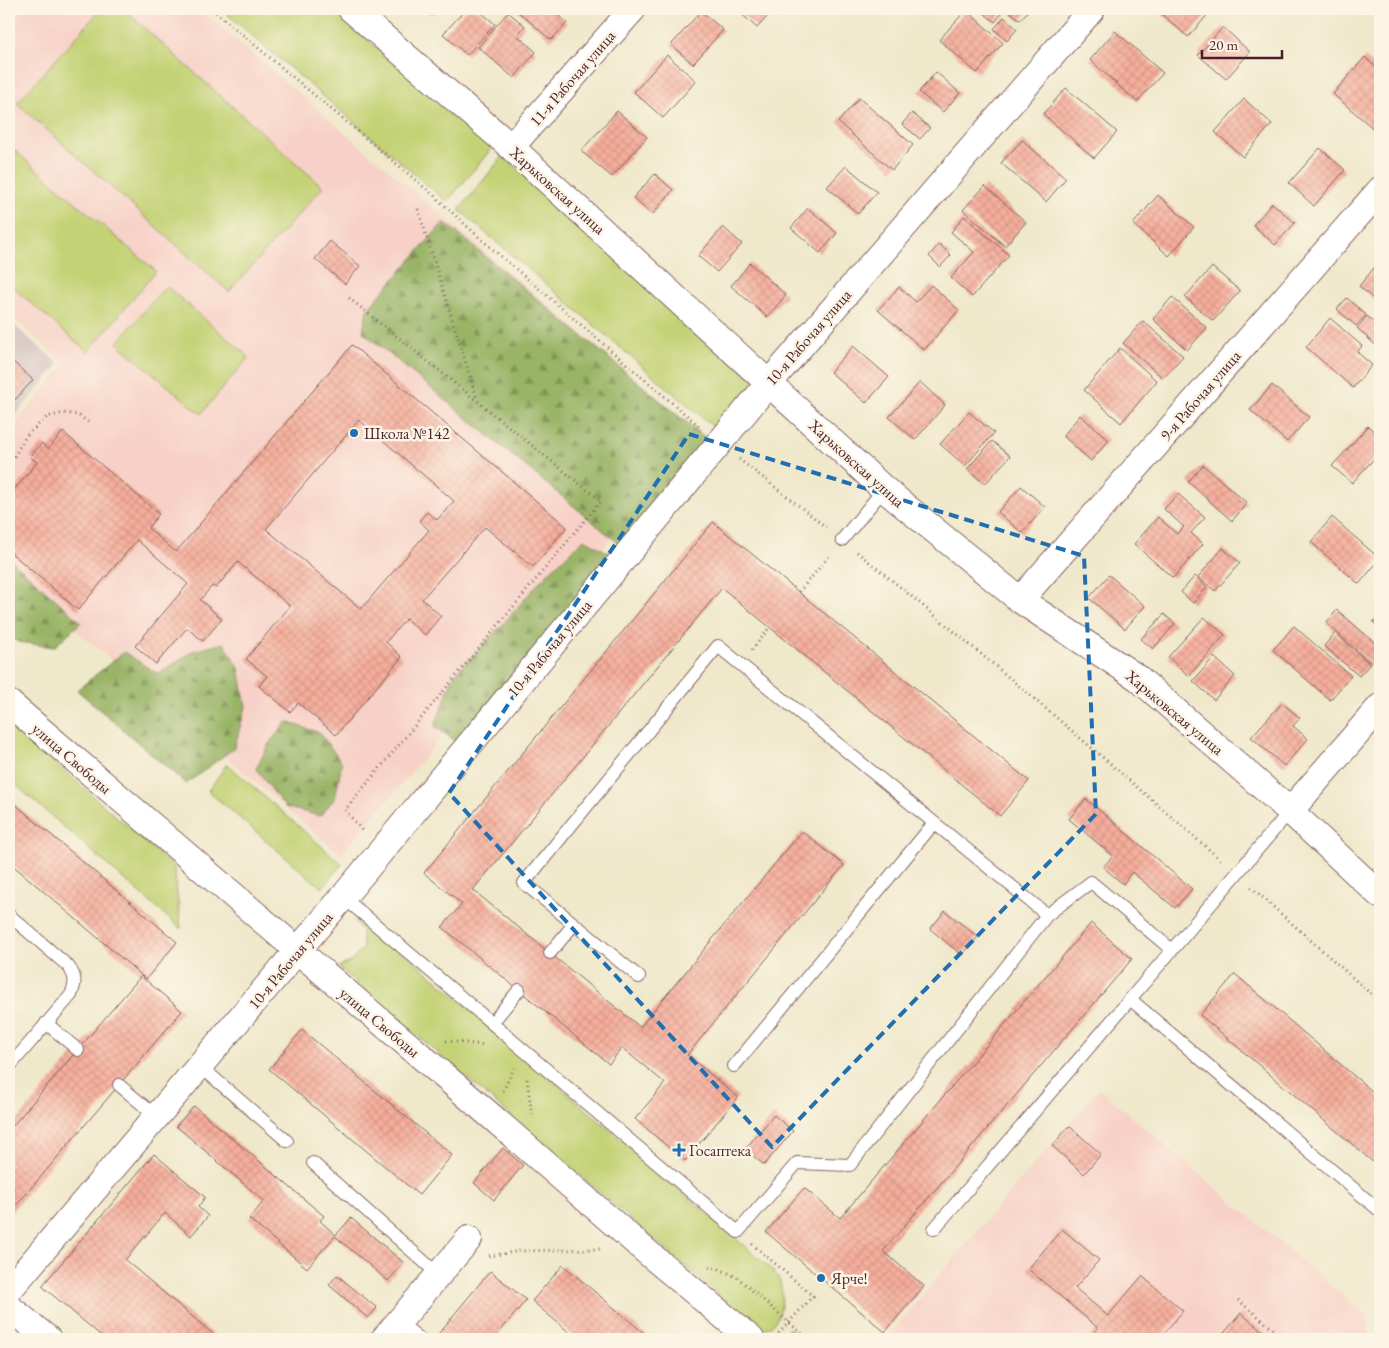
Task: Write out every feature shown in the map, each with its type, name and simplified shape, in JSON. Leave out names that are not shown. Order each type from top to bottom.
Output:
[{"type":"street","name":"Харьковская улица","points":[[351,9],[511,147],[884,489],[1020,600],[1138,678],[1290,811],[1380,895]]},
{"type":"street","name":"11-я Рабочая улица","points":[[511,147],[633,9]]},
{"type":"street","name":"10-я Рабочая улица","points":[[9,1290],[380,853],[769,383],[1092,9]]},
{"type":"street","name":"9-я Рабочая улица","points":[[1020,600],[1380,190]]},
{"type":"street","name":"улица Свободы","points":[[9,703],[492,1117],[648,1254],[751,1339]]},
{"type":"street","points":[[1290,811],[1380,707]]},
{"type":"street","points":[[392,1331],[469,1239]]},
{"type":"street","points":[[9,1307],[48,1339]]},
{"type":"lane","points":[[842,540],[884,489]]},
{"type":"lane","points":[[639,977],[524,883],[718,646],[1047,915]]},
{"type":"lane","points":[[934,1229],[1290,811]]},
{"type":"lane","points":[[734,1066],[934,823]]},
{"type":"lane","points":[[343,897],[738,1232],[798,1163],[850,1165],[1047,915],[1091,882],[1172,950]]},
{"type":"lane","points":[[9,915],[68,966],[75,980],[71,994],[9,1066]]},
{"type":"lane","points":[[550,953],[574,924]]},
{"type":"lane","points":[[492,1023],[519,990]]},
{"type":"lane","points":[[1130,999],[1380,1211]]},
{"type":"lane","points":[[46,1023],[78,1050]]},
{"type":"lane","points":[[200,1066],[287,1141]]},
{"type":"lane","points":[[119,1085],[156,1116]]},
{"type":"lane","points":[[313,1163],[439,1275]]},
{"type":"lane","points":[[392,1331],[420,1339]]},
{"type":"path","points":[[212,9],[431,193],[482,240],[719,443],[940,619],[1136,786],[1380,1002]]},
{"type":"path","points":[[418,209],[478,401]]},
{"type":"path","points":[[349,298],[601,501],[345,810],[380,853]]},
{"type":"path","points":[[9,464],[26,436],[47,417],[64,413],[78,414],[88,422]]},
{"type":"path","points":[[799,592],[842,540]]},
{"type":"path","points":[[740,664],[770,627]]},
{"type":"path","points":[[445,1041],[523,1049]]},
{"type":"path","points":[[492,1117],[523,1049]]},
{"type":"path","points":[[523,1049],[532,1117]]},
{"type":"path","points":[[738,1232],[812,1296],[773,1339]]},
{"type":"path","points":[[1238,1300],[1285,1339]]},
{"type":"path","points":[[788,1322],[806,1338]]},
{"type":"highlighted area","points":[[689,434],[1084,556],[1096,814],[772,1147],[449,793]]},
{"type":"shaded area","name":"Школа №142","points":[[9,9],[199,9],[700,434],[341,855],[9,573],[9,431],[66,364],[9,315]]},
{"type":"shaded area","points":[[9,321],[59,364],[9,423]]},
{"type":"shaded area","points":[[1099,1089],[1368,1317],[1370,1339],[885,1339]]},
{"type":"green space","points":[[101,9],[123,9],[323,187],[229,292],[17,103]]},
{"type":"green space","points":[[221,9],[331,9],[493,147],[447,202]]},
{"type":"green space","points":[[9,146],[156,271],[88,352],[9,284]]},
{"type":"green space","points":[[503,156],[758,383],[718,431],[459,210]]},
{"type":"green space","points":[[444,222],[708,440],[622,546],[363,332],[367,310]]},
{"type":"green space","points":[[166,286],[249,357],[201,414],[117,343]]},
{"type":"green space","points":[[584,539],[613,555],[457,743],[435,726],[454,675],[503,624],[542,579]]},
{"type":"green space","points":[[10,559],[81,622],[54,647],[18,642],[9,637]]},
{"type":"green space","points":[[224,643],[239,668],[246,707],[234,748],[186,784],[77,690],[124,652],[158,674],[193,651]]},
{"type":"green space","points":[[287,722],[320,733],[342,763],[335,798],[320,816],[285,807],[256,769],[270,742]]},
{"type":"green space","points":[[9,723],[174,867],[181,929],[9,779]]},
{"type":"green space","points":[[227,764],[342,864],[322,888],[208,791]]},
{"type":"green space","points":[[360,914],[771,1269],[779,1279],[782,1295],[780,1312],[772,1325],[765,1328],[757,1328],[338,967],[350,962],[363,949],[362,931],[355,921]]},
{"type":"green space","points":[[789,1328],[802,1339],[778,1339]]},
{"type":"building","points":[[425,9],[437,9],[432,15]]},
{"type":"building","points":[[466,9],[477,9],[495,24],[467,55],[443,34]]},
{"type":"building","points":[[515,9],[551,9],[567,23],[551,40]]},
{"type":"building","points":[[736,9],[774,9],[757,28]]},
{"type":"building","points":[[979,9],[995,9],[1001,14],[995,22]]},
{"type":"building","points":[[1006,9],[1030,9],[1020,20]]},
{"type":"building","points":[[1156,9],[1206,9],[1210,12],[1188,37]]},
{"type":"building","points":[[966,10],[1003,43],[977,73],[939,40]]},
{"type":"building","points":[[701,11],[723,30],[693,64],[671,45]]},
{"type":"building","points":[[508,12],[525,26],[517,35],[536,52],[514,78],[478,47]]},
{"type":"building","points":[[1004,17],[1017,29],[1007,41],[994,29]]},
{"type":"building","points":[[1223,27],[1250,52],[1226,79],[1198,55]]},
{"type":"building","points":[[1115,31],[1163,73],[1137,102],[1090,60]]},
{"type":"building","points":[[667,55],[696,81],[663,118],[634,92]]},
{"type":"building","points":[[1365,57],[1380,71],[1380,124],[1375,130],[1333,94]]},
{"type":"building","points":[[936,72],[960,93],[943,112],[919,92]]},
{"type":"building","points":[[1066,88],[1117,132],[1094,158],[1043,114]]},
{"type":"building","points":[[859,98],[913,145],[892,170],[838,122]]},
{"type":"building","points":[[1244,99],[1272,124],[1243,157],[1215,132]]},
{"type":"building","points":[[617,111],[647,137],[612,177],[581,151]]},
{"type":"building","points":[[912,113],[930,128],[920,139],[902,124]]},
{"type":"building","points":[[1022,140],[1066,178],[1046,202],[1001,163]]},
{"type":"building","points":[[1320,148],[1345,170],[1314,206],[1289,183]]},
{"type":"building","points":[[846,166],[877,192],[858,214],[827,187]]},
{"type":"building","points":[[655,174],[673,190],[652,215],[633,198]]},
{"type":"building","points":[[985,186],[1026,222],[1005,246],[963,210]]},
{"type":"building","points":[[1158,195],[1194,227],[1169,256],[1133,224]]},
{"type":"building","points":[[1272,203],[1295,223],[1275,245],[1253,225]]},
{"type":"building","points":[[808,208],[837,233],[820,253],[791,228]]},
{"type":"building","points":[[964,216],[1009,255],[972,297],[951,278],[974,252],[951,232]]},
{"type":"building","points":[[723,227],[742,244],[717,272],[698,256]]},
{"type":"building","points":[[330,241],[360,266],[345,284],[315,259]]},
{"type":"building","points":[[939,244],[951,255],[940,267],[929,256]]},
{"type":"building","points":[[1380,261],[1380,305],[1359,286]]},
{"type":"building","points":[[750,263],[786,295],[767,317],[731,286]]},
{"type":"building","points":[[1212,267],[1240,291],[1213,321],[1185,297]]},
{"type":"building","points":[[931,285],[959,310],[924,350],[878,310],[899,287],[916,302]]},
{"type":"building","points":[[1172,297],[1207,328],[1187,350],[1153,319]]},
{"type":"building","points":[[1347,298],[1366,315],[1356,326],[1337,309]]},
{"type":"building","points":[[1367,316],[1380,327],[1380,349],[1357,328]]},
{"type":"building","points":[[1330,318],[1362,346],[1357,352],[1372,365],[1353,388],[1306,347]]},
{"type":"building","points":[[1143,321],[1183,356],[1163,378],[1123,343]]},
{"type":"building","points":[[352,345],[567,527],[533,567],[485,527],[422,599],[441,616],[425,635],[406,619],[386,642],[402,657],[336,735],[298,703],[290,712],[259,686],[267,676],[246,659],[290,606],[238,562],[216,588],[212,586],[200,600],[222,619],[203,641],[187,628],[156,664],[135,646],[188,584],[137,540],[78,610],[9,551],[9,496],[37,462],[30,457],[42,443],[48,449],[63,432],[159,514],[148,528],[176,552]],"holes":[[[359,420],[454,501],[437,520],[427,512],[419,521],[429,530],[361,609],[266,529]]]},
{"type":"building","points":[[853,346],[889,377],[866,403],[830,372]]},
{"type":"building","points":[[1120,348],[1157,381],[1121,423],[1084,390]]},
{"type":"building","points":[[9,358],[33,380],[15,400],[9,394]]},
{"type":"building","points":[[920,382],[945,405],[915,440],[889,417]]},
{"type":"building","points":[[1272,385],[1309,417],[1287,442],[1250,410]]},
{"type":"building","points":[[969,412],[994,433],[965,466],[940,444]]},
{"type":"building","points":[[1080,415],[1109,440],[1091,461],[1063,436]]},
{"type":"building","points":[[1368,426],[1380,437],[1380,452],[1352,483],[1332,466]]},
{"type":"building","points":[[992,441],[1010,456],[985,484],[967,469]]},
{"type":"building","points":[[1203,465],[1247,503],[1232,521],[1188,482]]},
{"type":"building","points":[[1021,486],[1045,507],[1022,533],[998,512]]},
{"type":"building","points":[[1178,494],[1205,517],[1191,533],[1203,544],[1173,578],[1134,544],[1158,517],[1177,534],[1184,527],[1164,509]]},
{"type":"building","points":[[1332,517],[1380,559],[1359,584],[1311,542]]},
{"type":"building","points":[[713,522],[1029,781],[1000,816],[722,588],[473,890],[640,1027],[802,831],[844,865],[687,1055],[738,1097],[685,1161],[635,1119],[665,1083],[622,1048],[609,1064],[442,927],[462,904],[424,873]]},
{"type":"building","points":[[1223,548],[1240,563],[1215,591],[1198,577]]},
{"type":"building","points":[[1109,575],[1145,606],[1125,629],[1089,598]]},
{"type":"building","points":[[1195,576],[1207,587],[1193,603],[1181,592]]},
{"type":"building","points":[[1337,610],[1380,647],[1380,652],[1371,663],[1326,623]]},
{"type":"building","points":[[1164,614],[1175,624],[1153,649],[1141,639]]},
{"type":"building","points":[[1380,614],[1380,628],[1373,622]]},
{"type":"building","points":[[1204,617],[1225,635],[1189,676],[1168,657]]},
{"type":"building","points":[[1294,626],[1351,676],[1330,700],[1273,650]]},
{"type":"building","points":[[1335,633],[1370,664],[1359,676],[1324,646]]},
{"type":"building","points":[[1214,657],[1235,676],[1214,700],[1193,681]]},
{"type":"building","points":[[1282,703],[1300,718],[1293,726],[1308,739],[1284,766],[1251,737]]},
{"type":"building","points":[[9,799],[177,942],[146,979],[9,862]]},
{"type":"building","points":[[1086,799],[1192,889],[1175,908],[1132,872],[1123,884],[1103,867],[1113,856],[1069,819]]},
{"type":"building","points":[[945,911],[978,937],[962,955],[930,929]]},
{"type":"building","points":[[1091,923],[1132,959],[883,1251],[924,1286],[885,1332],[766,1232],[804,1188],[840,1218]]},
{"type":"building","points":[[318,974],[326,981],[320,989],[311,982]]},
{"type":"building","points":[[1235,974],[1380,1098],[1380,1168],[1200,1015]]},
{"type":"building","points":[[141,976],[182,1011],[9,1214],[9,1130]]},
{"type":"building","points":[[302,1030],[452,1155],[419,1195],[269,1069]]},
{"type":"building","points":[[194,1106],[324,1216],[320,1221],[336,1235],[351,1218],[404,1263],[388,1281],[335,1236],[307,1268],[249,1219],[264,1201],[176,1126]]},
{"type":"building","points":[[774,1115],[793,1131],[764,1165],[745,1149]]},
{"type":"building","points":[[1069,1126],[1101,1154],[1084,1174],[1052,1146]]},
{"type":"building","points":[[503,1148],[523,1165],[494,1200],[474,1183]]},
{"type":"building","points":[[154,1154],[205,1197],[198,1207],[208,1216],[191,1236],[165,1213],[125,1260],[219,1339],[105,1339],[42,1286]]},
{"type":"building","points":[[1062,1229],[1099,1260],[1075,1288],[1108,1316],[1142,1276],[1183,1311],[1159,1339],[1088,1339],[1098,1328],[1028,1269]]},
{"type":"building","points":[[563,1265],[651,1339],[577,1339],[532,1301]]},
{"type":"building","points":[[490,1271],[526,1300],[494,1339],[434,1339]]},
{"type":"building","points":[[337,1275],[377,1308],[368,1318],[329,1285]]},
{"type":"building","points":[[1241,1313],[1272,1339],[1219,1339]]},
{"type":"place","name":"Школа №142","points":[[354,433]]},
{"type":"place","name":"Госаптека","points":[[679,1150]]},
{"type":"place","name":"Ярче!","points":[[821,1278]]}]
